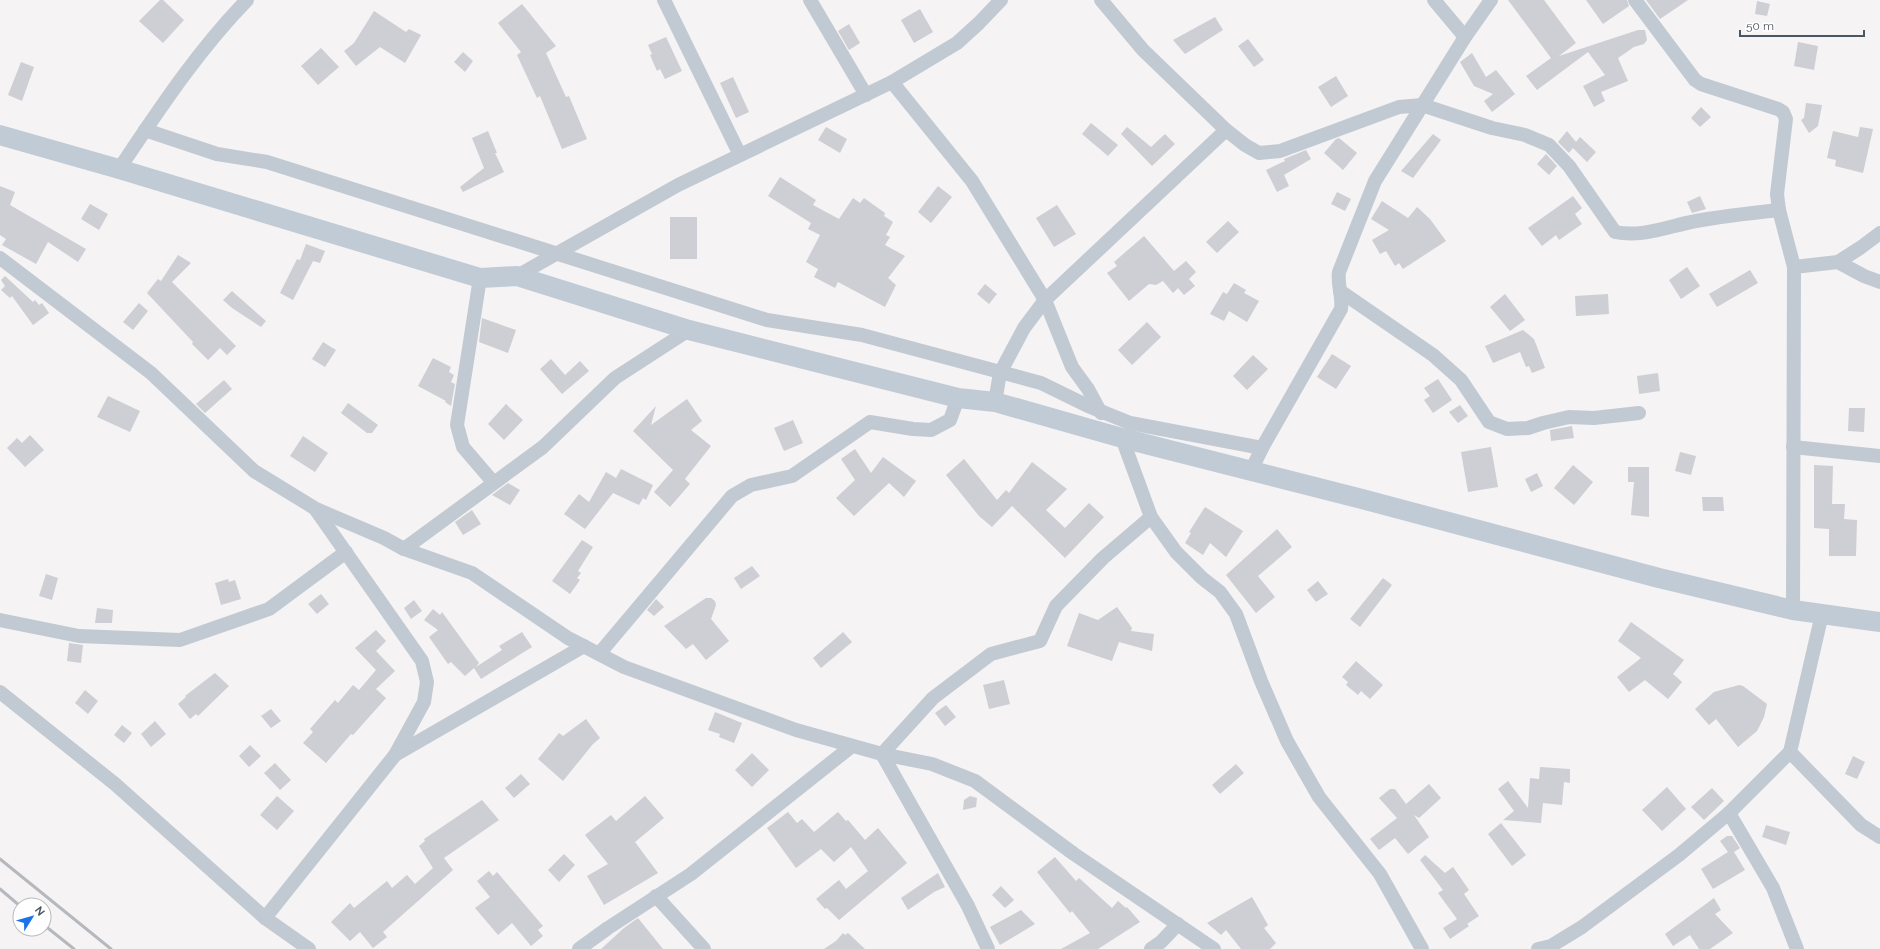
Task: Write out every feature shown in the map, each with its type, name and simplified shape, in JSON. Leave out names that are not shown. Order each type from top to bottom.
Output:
[{"type":"street","points":[[119,169],[145,130],[222,26],[247,0]]},
{"type":"street","points":[[664,0],[740,155]]},
{"type":"street","points":[[810,0],[866,95]]},
{"type":"street","points":[[517,276],[678,185],[892,82],[957,43],[979,24],[1001,0]]},
{"type":"street","points":[[1101,0],[1143,50],[1226,130],[1245,145],[1259,153],[1280,151],[1399,107],[1422,105],[1492,128],[1525,135],[1549,144],[1569,166],[1615,232],[1636,233],[1664,230],[1696,221],[1779,210]]},
{"type":"street","points":[[1434,0],[1464,37]]},
{"type":"street","points":[[1251,471],[1262,448],[1341,309],[1342,301],[1338,282],[1339,272],[1375,181],[1464,37],[1491,0]]},
{"type":"street","points":[[1635,0],[1694,80],[1701,84],[1778,109],[1783,112],[1786,119],[1776,194],[1794,267],[1793,610]]},
{"type":"street","points":[[892,82],[972,180],[1045,300],[1072,367],[1088,389],[1099,410],[1122,438],[1151,517],[1176,552],[1202,578],[1220,592],[1236,614],[1261,681],[1287,741],[1319,797],[1380,874],[1418,947]]},
{"type":"street","points":[[145,130],[216,154],[267,162],[767,320],[862,335],[1041,383],[1130,423],[1262,448]]},
{"type":"street","points":[[994,402],[1000,373],[1024,328],[1045,300],[1226,130]]},
{"type":"street","points":[[0,135],[119,169],[480,278],[517,276],[689,330],[958,398],[994,402],[1122,438],[1377,502],[1659,578],[1793,610],[1880,622]]},
{"type":"street","points":[[1794,267],[1838,262],[1880,233]]},
{"type":"street","points":[[0,258],[151,373],[254,471],[316,510],[384,538],[404,549],[472,573],[568,638],[624,667],[796,730],[882,754],[932,764],[975,781],[1074,854],[1214,949]]},
{"type":"street","points":[[1838,262],[1864,276],[1880,282]]},
{"type":"street","points":[[480,278],[457,425],[463,447],[493,482]]},
{"type":"street","points":[[1340,290],[1439,360],[1461,380],[1489,422],[1507,429],[1528,428],[1568,417],[1594,418],[1640,413]]},
{"type":"street","points":[[404,549],[493,482],[543,447],[615,378],[689,330]]},
{"type":"street","points":[[598,654],[732,496],[751,484],[792,476],[870,422],[913,429],[931,430],[950,420],[958,398]]},
{"type":"street","points":[[1793,447],[1880,456]]},
{"type":"street","points":[[265,918],[394,755],[424,702],[427,682],[422,661],[316,510]]},
{"type":"street","points":[[882,754],[933,698],[991,654],[1040,641],[1056,606],[1103,558],[1151,517]]},
{"type":"street","points":[[0,620],[79,636],[180,640],[269,609],[346,552]]},
{"type":"street","points":[[1538,949],[1551,946],[1582,927],[1679,855],[1728,812],[1790,752],[1822,614]]},
{"type":"street","points":[[394,755],[584,646]]},
{"type":"street","points":[[0,692],[115,784],[265,918],[310,949]]},
{"type":"street","points":[[579,949],[608,928],[691,874],[852,746]]},
{"type":"street","points":[[1790,752],[1861,825],[1880,837]]},
{"type":"street","points":[[882,754],[968,906],[988,949]]},
{"type":"street","points":[[1728,812],[1773,888],[1797,949]]},
{"type":"street","points":[[656,896],[704,949]]},
{"type":"street","points":[[1151,949],[1161,942],[1178,924]]},
{"type":"building","points":[[160,0],[163,0],[184,20],[163,43],[139,21]]},
{"type":"building","points":[[1508,0],[1544,0],[1576,43],[1559,56],[1638,30],[1645,30],[1647,40],[1644,44],[1634,47],[1618,58],[1628,81],[1601,92],[1605,101],[1594,107],[1583,86],[1605,75],[1588,52],[1537,90],[1526,76],[1551,58]]},
{"type":"building","points":[[1586,0],[1627,0],[1629,6],[1603,24]]},
{"type":"building","points":[[1646,0],[1688,0],[1660,19]]},
{"type":"building","points":[[1757,1],[1770,4],[1767,16],[1755,14]]},
{"type":"building","points":[[522,4],[556,46],[546,53],[566,97],[569,96],[587,139],[562,149],[540,96],[537,98],[517,55],[521,52],[498,23]]},
{"type":"building","points":[[920,9],[933,32],[914,43],[901,20]]},
{"type":"building","points":[[374,11],[406,32],[409,29],[421,35],[405,63],[380,47],[356,66],[344,51],[354,43]]},
{"type":"building","points":[[1215,17],[1223,30],[1185,54],[1173,40]]},
{"type":"building","points":[[849,24],[860,43],[849,50],[838,31]]},
{"type":"building","points":[[666,37],[682,71],[665,79],[660,69],[657,71],[650,55],[652,54],[648,45]]},
{"type":"building","points":[[1248,39],[1264,60],[1254,67],[1238,46]]},
{"type":"building","points":[[1798,42],[1818,46],[1814,70],[1794,66]]},
{"type":"building","points":[[321,48],[339,67],[318,85],[301,66]]},
{"type":"building","points":[[463,52],[473,61],[465,72],[454,62]]},
{"type":"building","points":[[1472,53],[1486,77],[1496,70],[1515,94],[1492,112],[1484,101],[1493,94],[1474,86],[1460,62]]},
{"type":"building","points":[[21,62],[34,67],[22,101],[8,95]]},
{"type":"building","points":[[1336,76],[1348,96],[1331,107],[1318,87]]},
{"type":"building","points":[[733,77],[749,112],[736,118],[720,83]]},
{"type":"building","points":[[1806,103],[1822,105],[1818,126],[1809,133],[1801,120],[1804,118]]},
{"type":"building","points":[[1701,107],[1711,117],[1700,127],[1691,118]]},
{"type":"building","points":[[1091,123],[1118,145],[1108,156],[1082,134]]},
{"type":"building","points":[[826,127],[847,139],[840,153],[818,140]]},
{"type":"building","points":[[1127,127],[1151,147],[1165,134],[1175,144],[1152,166],[1121,134]]},
{"type":"building","points":[[1860,127],[1873,129],[1863,173],[1835,166],[1836,160],[1827,158],[1833,131],[1858,137]]},
{"type":"building","points":[[488,131],[497,153],[495,153],[504,172],[463,192],[460,187],[484,168],[472,138]]},
{"type":"building","points":[[1567,131],[1576,142],[1580,137],[1596,152],[1587,162],[1573,148],[1569,153],[1558,142]]},
{"type":"building","points":[[1433,134],[1441,140],[1413,178],[1401,171]]},
{"type":"building","points":[[1339,138],[1357,153],[1343,170],[1324,153],[1336,139]]},
{"type":"building","points":[[1306,150],[1311,159],[1284,175],[1289,186],[1277,192],[1266,170],[1285,161],[1284,159]]},
{"type":"building","points":[[1546,154],[1557,166],[1549,175],[1537,164]]},
{"type":"building","points":[[780,177],[816,200],[813,205],[839,219],[853,198],[860,203],[864,198],[885,213],[884,216],[893,222],[886,235],[890,237],[885,245],[905,256],[888,278],[896,285],[885,307],[838,282],[835,288],[814,277],[818,269],[806,262],[820,235],[808,229],[811,223],[768,196]]},
{"type":"building","points":[[0,186],[15,192],[10,205],[86,249],[78,262],[48,242],[36,264],[2,245],[6,239],[0,235]]},
{"type":"building","points":[[938,186],[952,197],[931,223],[918,212]]},
{"type":"building","points":[[1337,192],[1351,199],[1345,211],[1331,204]]},
{"type":"building","points":[[1573,196],[1582,208],[1575,214],[1582,224],[1559,240],[1556,235],[1542,246],[1528,228]]},
{"type":"building","points":[[1700,196],[1706,209],[1692,213],[1687,202]]},
{"type":"building","points":[[1382,201],[1408,218],[1417,207],[1430,219],[1446,241],[1403,269],[1399,263],[1395,266],[1386,251],[1380,254],[1372,240],[1389,230],[1371,219]]},
{"type":"building","points":[[90,204],[108,214],[99,230],[81,219]]},
{"type":"building","points":[[1057,205],[1076,234],[1054,247],[1036,218]]},
{"type":"building","points":[[670,217],[697,217],[697,259],[670,259]]},
{"type":"building","points":[[1228,221],[1239,232],[1217,253],[1206,242]]},
{"type":"building","points":[[1144,236],[1174,271],[1186,261],[1196,272],[1189,279],[1195,286],[1184,295],[1178,288],[1173,293],[1163,281],[1156,285],[1149,284],[1129,301],[1107,273],[1117,266],[1114,262]]},
{"type":"building","points":[[306,244],[325,251],[320,263],[313,261],[293,300],[280,293],[297,259],[300,260]]},
{"type":"building","points":[[178,255],[191,263],[172,282],[236,346],[227,355],[220,348],[208,360],[147,293],[158,279],[161,281]]},
{"type":"building","points":[[1687,267],[1700,286],[1681,299],[1669,280]]},
{"type":"building","points":[[1750,270],[1758,283],[1717,307],[1709,294]]},
{"type":"building","points":[[5,276],[33,302],[35,300],[39,305],[42,303],[49,313],[33,325],[12,296],[10,298],[1,290],[5,286],[1,280]]},
{"type":"building","points":[[1234,283],[1246,290],[1244,293],[1259,301],[1247,322],[1229,311],[1224,321],[1210,314],[1223,292],[1227,294]]},
{"type":"building","points":[[985,284],[997,294],[989,304],[977,294]]},
{"type":"building","points":[[232,291],[266,321],[261,327],[232,308],[223,300]]},
{"type":"building","points":[[1505,294],[1525,320],[1510,331],[1490,307]]},
{"type":"building","points":[[1608,294],[1609,314],[1576,316],[1575,296]]},
{"type":"building","points":[[139,303],[148,311],[133,330],[123,322]]},
{"type":"building","points":[[482,318],[516,330],[508,353],[479,342]]},
{"type":"building","points":[[1147,322],[1161,337],[1132,365],[1118,350]]},
{"type":"building","points":[[1523,330],[1534,339],[1545,368],[1532,373],[1529,366],[1526,367],[1520,352],[1493,363],[1485,346]]},
{"type":"building","points":[[323,342],[336,350],[325,367],[312,359]]},
{"type":"building","points":[[1332,354],[1351,366],[1336,389],[1317,377]]},
{"type":"building","points":[[1253,355],[1268,369],[1247,390],[1233,376]]},
{"type":"building","points":[[433,358],[451,367],[449,372],[454,375],[451,382],[455,384],[451,406],[445,402],[446,401],[418,386]]},
{"type":"building","points":[[551,359],[565,375],[580,361],[589,371],[562,394],[540,369]]},
{"type":"building","points":[[1658,373],[1660,391],[1639,394],[1637,376]]},
{"type":"building","points":[[1438,379],[1452,400],[1433,413],[1424,400],[1430,396],[1424,388]]},
{"type":"building","points":[[224,380],[232,389],[205,413],[196,404]]},
{"type":"building","points":[[108,396],[140,411],[130,432],[97,417]]},
{"type":"building","points":[[687,399],[702,421],[691,430],[711,446],[685,479],[690,484],[670,507],[654,492],[673,470],[633,431],[656,406],[651,425]]},
{"type":"building","points":[[348,403],[378,425],[372,433],[367,433],[341,413]]},
{"type":"building","points":[[506,404],[523,420],[504,440],[488,424]]},
{"type":"building","points":[[1460,405],[1468,416],[1458,423],[1449,412]]},
{"type":"building","points":[[1849,408],[1865,408],[1864,432],[1848,431]]},
{"type":"building","points":[[793,420],[803,443],[784,451],[774,428]]},
{"type":"building","points":[[1572,426],[1574,438],[1551,441],[1550,430]]},
{"type":"building","points":[[30,435],[44,450],[25,467],[7,448],[17,438],[22,443]]},
{"type":"building","points":[[303,436],[328,453],[315,472],[290,456]]},
{"type":"building","points":[[1491,447],[1498,487],[1468,492],[1461,452]]},
{"type":"building","points":[[855,449],[871,473],[883,457],[916,481],[904,497],[889,483],[854,516],[836,498],[855,480],[841,459]]},
{"type":"building","points":[[1680,452],[1696,456],[1691,475],[1675,471]]},
{"type":"building","points":[[964,459],[997,500],[1006,490],[1009,493],[1032,462],[1067,489],[1046,510],[1065,528],[1089,503],[1104,517],[1065,558],[1012,506],[992,527],[979,516],[946,475]]},
{"type":"building","points":[[1573,465],[1593,482],[1574,505],[1554,488]]},
{"type":"building","points":[[1814,465],[1833,466],[1832,504],[1845,504],[1844,519],[1857,520],[1856,556],[1829,556],[1829,529],[1814,528]]},
{"type":"building","points":[[1628,467],[1649,467],[1649,517],[1631,515],[1634,482],[1628,482]]},
{"type":"building","points":[[621,469],[653,485],[646,500],[643,498],[639,505],[613,493],[585,529],[564,514],[579,494],[589,502],[606,472],[616,478]]},
{"type":"building","points":[[1537,473],[1543,486],[1531,492],[1525,479]]},
{"type":"building","points":[[508,483],[520,490],[510,505],[492,495]]},
{"type":"building","points":[[1702,497],[1723,497],[1724,511],[1703,511]]},
{"type":"building","points":[[1205,507],[1243,531],[1226,557],[1210,543],[1203,555],[1185,543],[1191,533],[1189,532]]},
{"type":"building","points":[[472,510],[481,524],[463,535],[455,522]]},
{"type":"building","points":[[1277,529],[1292,547],[1258,576],[1275,597],[1256,613],[1226,575]]},
{"type":"building","points":[[582,540],[593,547],[578,571],[581,573],[577,578],[580,580],[570,594],[552,581]]},
{"type":"building","points":[[752,566],[760,576],[741,589],[734,578]]},
{"type":"building","points":[[46,574],[58,578],[52,600],[39,596]]},
{"type":"building","points":[[1383,578],[1392,585],[1360,627],[1350,619]]},
{"type":"building","points":[[228,579],[229,582],[235,580],[241,599],[221,605],[215,583]]},
{"type":"building","points":[[1318,581],[1328,594],[1316,602],[1307,590]]},
{"type":"building","points":[[321,594],[329,604],[317,614],[308,604]]},
{"type":"building","points":[[706,598],[711,598],[715,601],[716,605],[711,619],[729,641],[706,660],[693,644],[686,649],[664,626]]},
{"type":"building","points":[[656,599],[664,607],[654,616],[647,610]]},
{"type":"building","points":[[414,600],[422,611],[411,619],[404,608]]},
{"type":"building","points":[[1117,607],[1132,628],[1131,631],[1154,634],[1152,651],[1119,642],[1112,661],[1067,646],[1079,613],[1098,620]]},
{"type":"building","points":[[97,608],[113,610],[112,623],[95,623]]},
{"type":"building","points":[[433,609],[440,615],[442,612],[479,663],[476,667],[502,650],[499,646],[522,632],[532,647],[481,679],[474,668],[465,676],[451,662],[448,664],[429,637],[438,630],[424,620]]},
{"type":"building","points":[[1631,622],[1684,660],[1673,674],[1682,682],[1668,699],[1645,680],[1629,692],[1617,677],[1641,658],[1618,641]]},
{"type":"building","points":[[376,630],[386,641],[376,651],[395,671],[376,689],[386,698],[353,735],[351,734],[326,763],[303,743],[313,732],[310,729],[335,700],[338,703],[353,685],[359,690],[376,670],[355,648]]},
{"type":"building","points":[[843,632],[852,642],[821,668],[813,658]]},
{"type":"building","points":[[69,643],[83,645],[81,663],[67,661]]},
{"type":"building","points":[[1356,661],[1383,685],[1370,699],[1361,691],[1358,695],[1346,685],[1348,682],[1342,677]]},
{"type":"building","points":[[215,673],[229,686],[198,716],[196,714],[190,719],[178,704],[186,697],[185,696]]},
{"type":"building","points":[[1004,680],[1010,704],[989,709],[983,685]]},
{"type":"building","points":[[1739,685],[1743,686],[1767,704],[1764,717],[1757,731],[1738,747],[1716,719],[1709,725],[1695,709],[1714,692]]},
{"type":"building","points":[[85,690],[98,701],[88,714],[75,703]]},
{"type":"building","points":[[946,705],[956,717],[945,726],[935,713]]},
{"type":"building","points":[[271,709],[281,721],[271,728],[261,716]]},
{"type":"building","points":[[715,712],[742,723],[734,743],[719,737],[720,734],[708,730]]},
{"type":"building","points":[[586,719],[600,738],[593,744],[563,781],[538,759],[559,733],[563,736]]},
{"type":"building","points":[[155,721],[166,734],[151,747],[141,734]]},
{"type":"building","points":[[122,725],[132,733],[124,743],[114,735]]},
{"type":"building","points":[[250,745],[261,756],[249,767],[239,756]]},
{"type":"building","points":[[752,753],[769,770],[752,787],[735,770]]},
{"type":"building","points":[[1853,756],[1865,762],[1857,779],[1845,774]]},
{"type":"building","points":[[275,763],[291,780],[280,790],[264,773]]},
{"type":"building","points":[[1236,764],[1244,773],[1220,794],[1212,785]]},
{"type":"building","points":[[1540,767],[1570,769],[1570,783],[1564,782],[1562,805],[1543,803],[1541,823],[1503,820],[1514,811],[1498,789],[1508,781],[1528,808],[1530,778],[1539,779]]},
{"type":"building","points":[[521,774],[530,784],[514,798],[505,788]]},
{"type":"building","points":[[1429,784],[1441,798],[1419,818],[1414,815],[1429,837],[1408,854],[1395,838],[1379,850],[1370,839],[1397,818],[1379,798],[1390,789],[1395,789],[1406,804]]},
{"type":"building","points":[[1667,787],[1686,809],[1662,831],[1642,810]]},
{"type":"building","points":[[1712,788],[1724,801],[1704,820],[1691,807]]},
{"type":"building","points":[[277,796],[294,811],[277,830],[260,815]]},
{"type":"building","points":[[645,796],[664,818],[635,842],[658,873],[604,905],[587,876],[608,864],[585,835],[611,815],[616,821]]},
{"type":"building","points":[[970,796],[977,798],[976,807],[963,810],[964,800]]},
{"type":"building","points":[[482,800],[499,820],[444,858],[453,870],[383,932],[387,937],[373,948],[360,932],[350,941],[331,922],[350,903],[354,908],[387,881],[392,888],[407,875],[415,884],[433,868],[419,846],[425,841],[424,839]]},
{"type":"building","points":[[788,812],[797,823],[802,819],[814,832],[838,812],[846,821],[848,820],[865,840],[878,828],[907,863],[839,920],[827,908],[825,909],[816,899],[839,880],[846,889],[868,871],[851,847],[834,862],[821,849],[796,868],[767,828]]},
{"type":"building","points":[[1501,823],[1526,855],[1512,866],[1488,834]]},
{"type":"building","points":[[1766,825],[1790,832],[1786,845],[1762,837]]},
{"type":"building","points":[[1727,836],[1732,836],[1740,848],[1734,852],[1745,870],[1713,889],[1701,869],[1728,852],[1720,841]]},
{"type":"building","points":[[564,854],[575,865],[559,882],[548,870]]},
{"type":"building","points":[[1425,855],[1445,873],[1453,867],[1469,890],[1464,894],[1479,916],[1467,924],[1469,926],[1450,939],[1443,928],[1457,919],[1438,893],[1443,890],[1420,860]]},
{"type":"building","points":[[1055,857],[1076,881],[1079,878],[1112,908],[1118,901],[1126,908],[1127,907],[1140,922],[1098,949],[1061,949],[1090,933],[1072,911],[1070,913],[1037,872]]},
{"type":"building","points":[[489,871],[493,876],[497,872],[543,926],[538,930],[543,936],[531,946],[512,923],[498,935],[475,908],[490,897],[477,881]]},
{"type":"building","points":[[938,873],[945,887],[934,892],[908,910],[901,898]]},
{"type":"building","points":[[1001,886],[1014,900],[1005,908],[992,895]]},
{"type":"building","points":[[1252,897],[1268,925],[1264,928],[1276,943],[1270,949],[1241,949],[1226,930],[1221,935],[1207,923]]},
{"type":"building","points":[[1714,898],[1721,910],[1715,914],[1733,933],[1710,949],[1699,949],[1690,935],[1673,946],[1665,934]]},
{"type":"building","points":[[1021,910],[1035,924],[1000,945],[990,927]]},
{"type":"building","points":[[638,918],[663,949],[601,949],[624,928]]},
{"type":"building","points":[[843,933],[845,935],[848,933],[865,949],[824,949],[836,941]]},
{"type":"railway","points":[[0,859],[111,949]]},
{"type":"railway","points":[[0,889],[12,899]]},
{"type":"railway","points":[[52,931],[74,949]]}]
